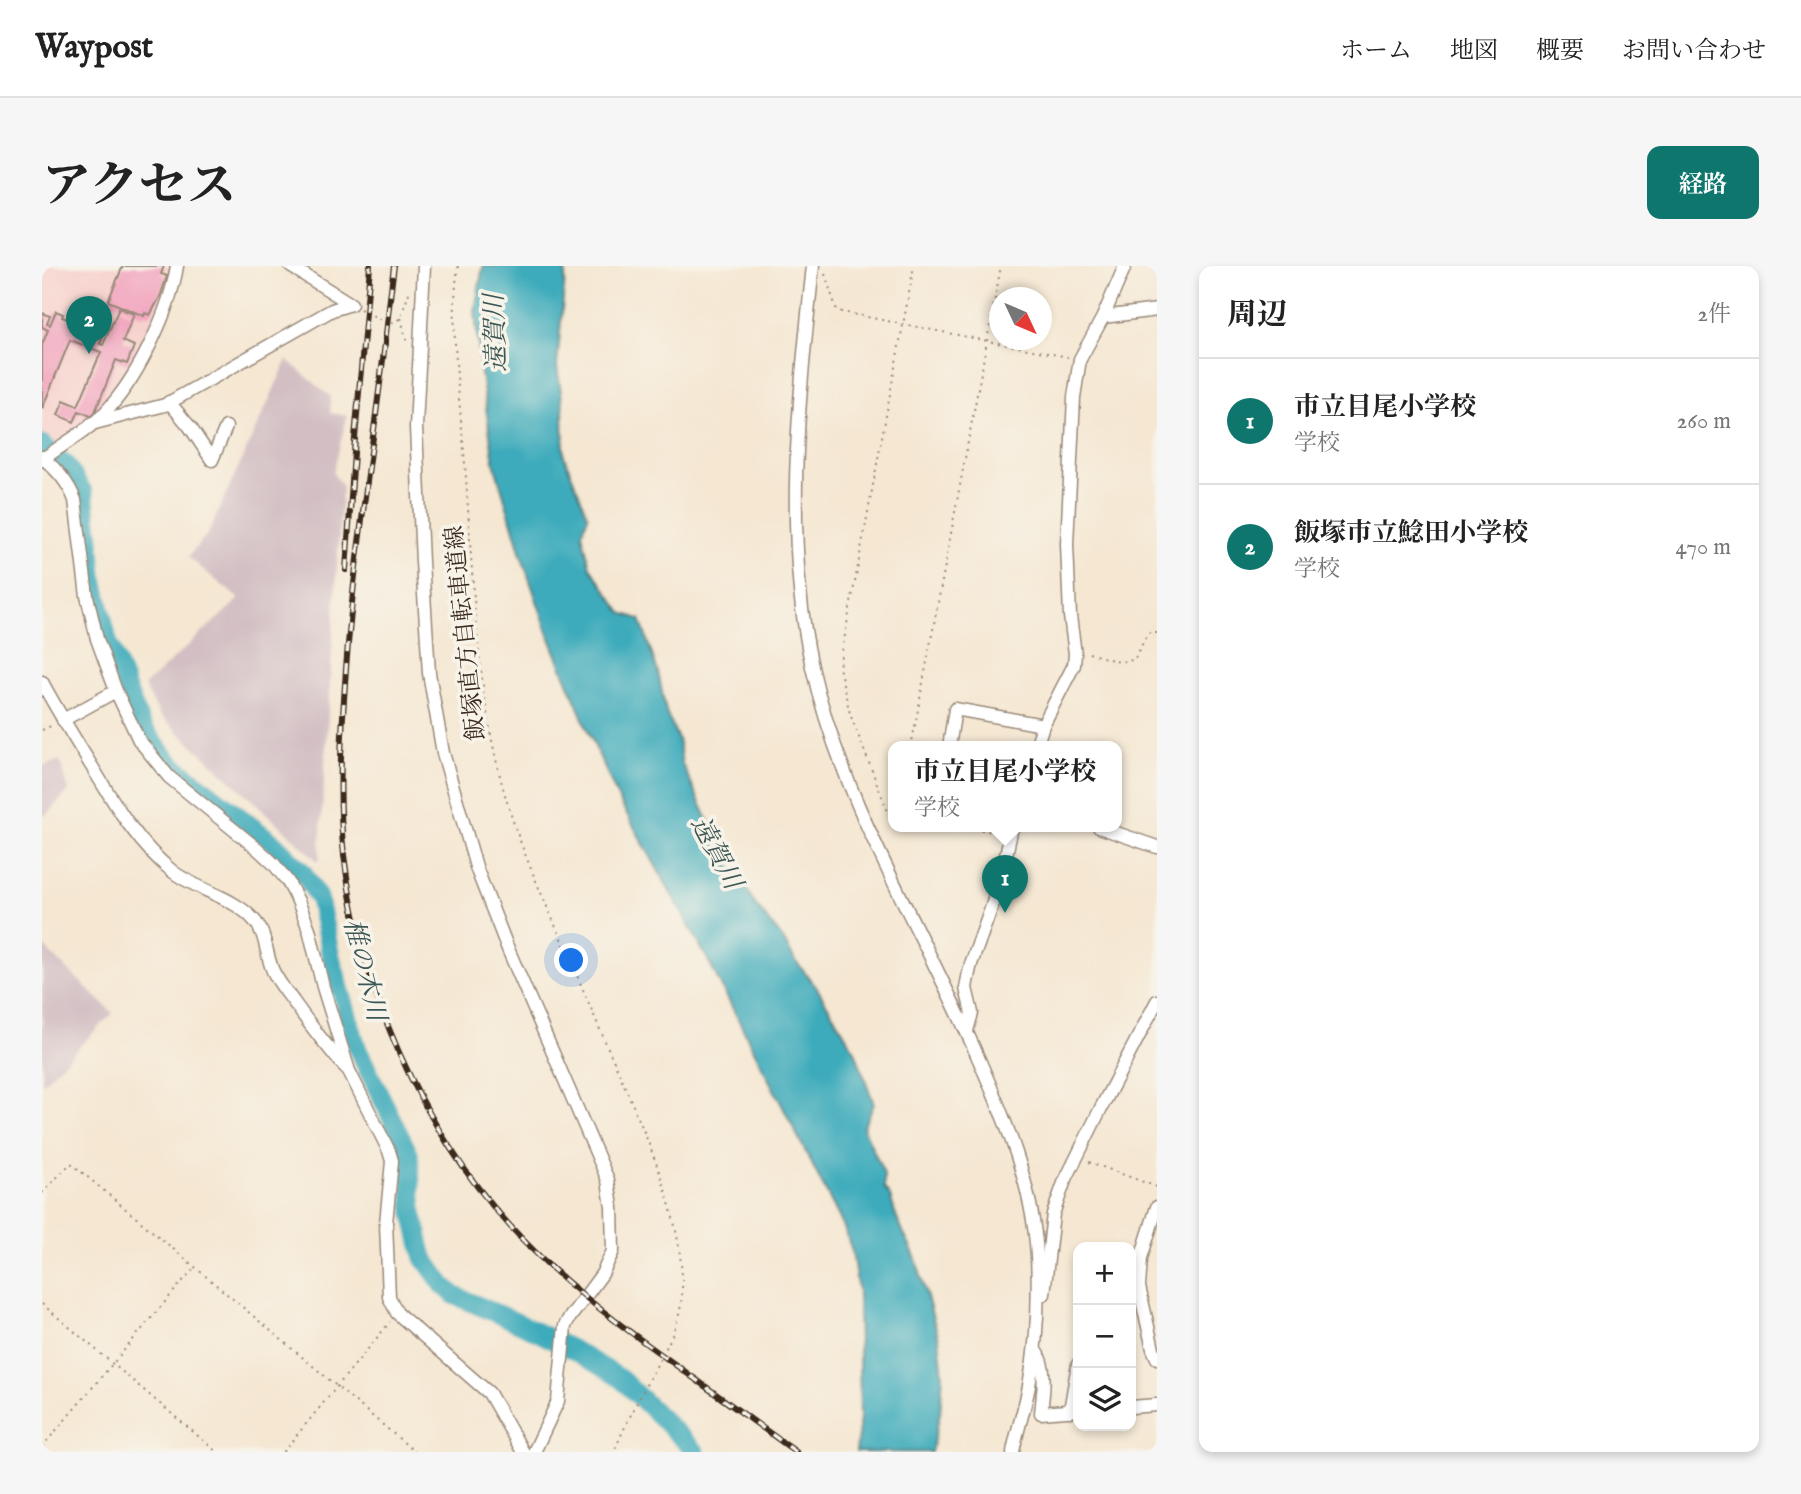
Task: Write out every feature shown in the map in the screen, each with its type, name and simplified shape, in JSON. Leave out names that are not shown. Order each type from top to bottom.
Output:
[{"type":"street","points":[[177,266],[160,324],[110,408],[43,459],[60,474],[75,500],[87,596],[97,639],[116,691],[139,740],[169,777],[274,864],[298,901],[309,929],[323,987],[349,1071],[392,1161],[386,1223],[389,1297],[397,1313],[489,1394],[523,1452]]},
{"type":"street","points":[[290,266],[351,304]]},
{"type":"street","points":[[424,266],[418,365],[417,454],[429,673],[443,753],[477,870],[508,949],[608,1180],[612,1207],[613,1251],[602,1274],[565,1326],[558,1401],[534,1452]]},
{"type":"street","points":[[813,266],[798,437],[796,523],[804,622],[813,669],[842,768],[967,1031],[1004,1116],[1024,1180],[1037,1253],[1038,1285],[1035,1350],[1029,1388],[1013,1452]]},
{"type":"street","points":[[1038,741],[1043,725],[1074,665],[1067,544],[1074,397],[1080,359],[1103,317],[1125,266]]},
{"type":"street","points":[[91,424],[169,402],[332,310],[351,304]]},
{"type":"street","points":[[1103,317],[1157,310]]},
{"type":"street","points":[[169,402],[212,460],[226,427]]},
{"type":"street","points":[[42,682],[124,818],[152,853],[181,877],[224,900],[256,922],[274,974],[323,1042],[349,1071]]},
{"type":"street","points":[[42,709],[60,715],[116,691]]},
{"type":"street","points":[[950,741],[955,709],[1043,725]]},
{"type":"street","points":[[967,1031],[972,1013],[967,988],[968,977],[1003,869],[1011,832]]},
{"type":"street","points":[[1113,832],[1157,847]]},
{"type":"street","points":[[1036,1318],[1044,1294],[1053,1214],[1077,1158],[1157,1000]]},
{"type":"street","points":[[1157,1207],[1136,1255],[1139,1287],[1157,1358]]},
{"type":"street","points":[[1035,1350],[1041,1358],[1042,1366],[1041,1413],[1073,1411]]},
{"type":"street","points":[[1136,1407],[1157,1405]]},
{"type":"path","name":"飯塚直方自転車道線","points":[[458,266],[454,295],[454,344],[465,463],[472,585],[477,641],[498,766],[515,825],[538,885],[646,1138],[668,1200],[679,1254],[682,1293],[679,1315],[671,1339],[614,1452]]},
{"type":"path","points":[[822,266],[837,311],[1080,359]]},
{"type":"path","points":[[888,812],[850,714],[839,667],[914,266]]},
{"type":"path","points":[[912,741],[1001,266]]},
{"type":"path","points":[[351,304],[387,323],[393,323],[401,317],[410,292]]},
{"type":"path","points":[[1074,654],[1092,653],[1119,662],[1134,660],[1148,633],[1157,633]]},
{"type":"path","points":[[1077,1158],[1157,1187]]},
{"type":"path","points":[[42,1193],[71,1163],[415,1452]]},
{"type":"path","points":[[42,1447],[195,1268]]},
{"type":"path","points":[[42,1304],[217,1452]]},
{"type":"path","points":[[283,1452],[397,1313]]},
{"type":"shaded area","points":[[42,266],[170,266],[150,330],[123,379],[92,419],[56,443],[42,435]]},
{"type":"shaded area","points":[[287,360],[331,397],[330,413],[347,416],[333,473],[342,486],[319,862],[159,714],[144,686],[239,599],[188,557],[209,532]]},
{"type":"shaded area","points":[[60,760],[69,791],[42,818],[42,766]]},
{"type":"shaded area","points":[[42,945],[113,1013],[42,1084]]},
{"type":"water","name":"遠賀川","points":[[483,266],[566,266],[557,366],[563,406],[564,456],[588,516],[582,533],[590,567],[622,613],[640,619],[658,672],[666,712],[678,739],[682,764],[728,863],[817,988],[855,1051],[874,1104],[863,1127],[884,1174],[884,1188],[890,1196],[897,1219],[916,1259],[939,1339],[943,1375],[940,1413],[931,1452],[856,1452],[860,1418],[858,1291],[852,1251],[843,1225],[707,958],[618,798],[551,641],[522,558],[494,462],[480,367],[475,310]]},
{"type":"building","points":[[123,266],[164,266],[161,274],[167,276],[150,315],[145,313],[144,316],[108,301]]},
{"type":"building","points":[[119,308],[134,314],[123,341],[134,346],[127,364],[116,360],[93,417],[79,411],[74,422],[58,415],[64,400],[78,406],[101,352],[70,340],[42,409],[42,345],[48,330],[42,327],[42,313],[50,316],[47,324],[50,325],[56,311],[63,314],[62,317],[77,323],[73,333],[75,334],[80,321],[105,331],[100,344],[103,345]]},
{"type":"waterway","name":"椎の木川","points":[[42,444],[66,465],[84,493],[93,575],[108,641],[141,725],[172,764],[275,844],[303,872],[319,899],[331,957],[358,1050],[409,1154],[413,1213],[424,1258],[443,1285],[454,1295],[575,1351],[622,1380],[696,1452]]},
{"type":"railway","points":[[346,570],[370,266]]},
{"type":"railway","points":[[394,266],[353,596],[341,762],[344,855],[352,905],[380,1004],[399,1053],[448,1145],[510,1226],[548,1264],[608,1315],[796,1452]]},
{"type":"place","name":"飯塚市立鯰田小学校","points":[[89,354]]},
{"type":"place","name":"市立目尾小学校","points":[[1005,913]]}]
